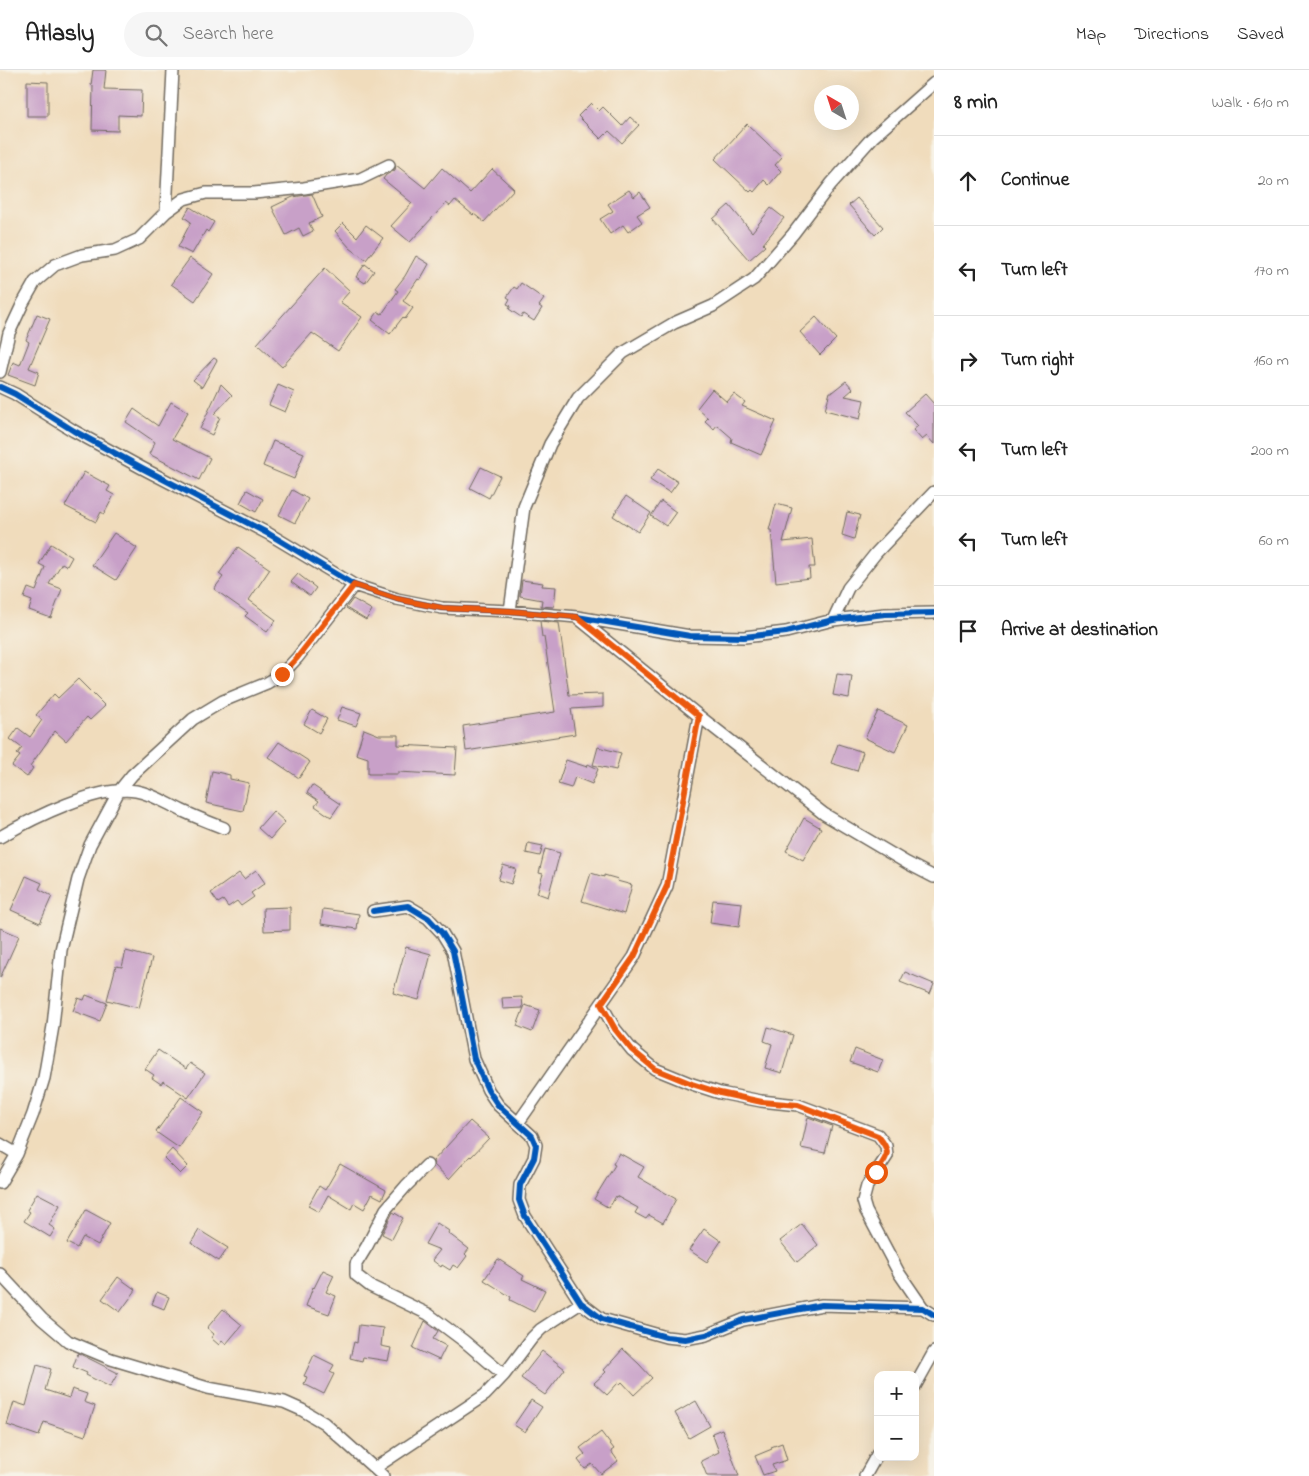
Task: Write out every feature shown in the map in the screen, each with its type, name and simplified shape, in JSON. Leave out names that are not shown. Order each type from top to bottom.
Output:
[{"type":"street","points":[[166,212],[173,70]]},
{"type":"street","points":[[510,611],[524,508],[550,444],[578,398],[623,353],[674,323],[713,306],[754,280],[793,234],[831,184],[872,138],[934,83]]},
{"type":"street","points":[[0,372],[9,333],[23,303],[35,282],[55,265],[82,254],[115,250],[139,239],[166,212],[184,199],[206,193],[254,193],[360,179],[389,165]]},
{"type":"street","points":[[0,387],[15,394],[74,431],[269,534],[354,585],[397,599],[442,608],[510,611],[577,617],[690,636],[744,637],[786,632],[833,620],[885,614],[934,613]]},
{"type":"street","points":[[833,620],[848,588],[876,553],[934,492]]},
{"type":"street","points":[[0,1183],[17,1154],[33,1114],[44,1078],[53,1026],[61,950],[78,879],[90,845],[119,791],[132,775],[193,719],[223,701],[267,683],[282,674],[297,658],[354,585]]},
{"type":"street","points":[[577,617],[824,814],[934,877]]},
{"type":"street","points":[[518,1123],[634,957],[667,886],[699,716]]},
{"type":"street","points":[[0,837],[18,826],[84,797],[119,791],[136,791],[160,799],[224,828]]},
{"type":"street","points":[[373,911],[408,906],[428,918],[442,933],[453,951],[474,1059],[488,1090],[498,1105],[532,1136],[536,1145],[534,1158],[520,1185],[519,1200],[525,1216],[581,1304],[602,1319],[666,1337],[685,1339],[706,1335],[743,1320],[822,1305],[923,1308]]},
{"type":"street","points":[[601,1004],[615,1029],[632,1050],[655,1069],[720,1093],[762,1102],[798,1105],[878,1136],[886,1146],[887,1156],[867,1186],[863,1201],[866,1211],[899,1273],[923,1308],[934,1315]]},
{"type":"street","points":[[0,1144],[17,1154]]},
{"type":"street","points":[[427,1166],[386,1209],[368,1246],[356,1264],[356,1275],[370,1286],[428,1314],[464,1341],[504,1376]]},
{"type":"street","points":[[0,1274],[42,1319],[68,1340],[111,1359],[208,1388],[284,1402],[324,1423],[379,1472],[485,1395],[504,1376],[532,1338],[541,1329],[581,1304]]},
{"type":"street","points":[[919,1379],[934,1352]]},
{"type":"street","points":[[865,1476],[874,1460]]},
{"type":"building","points":[[93,70],[106,70],[104,89],[142,90],[141,116],[118,115],[118,131],[92,130],[93,86],[91,85]]},
{"type":"building","points":[[27,81],[48,82],[48,116],[27,116]]},
{"type":"building","points":[[591,103],[599,111],[603,107],[622,126],[630,117],[639,125],[622,143],[609,131],[601,139],[578,116]]},
{"type":"building","points":[[747,124],[782,157],[775,165],[781,171],[769,185],[764,180],[754,192],[752,190],[750,192],[715,159]]},
{"type":"building","points":[[396,165],[425,188],[442,168],[470,193],[492,169],[514,189],[484,222],[455,200],[450,206],[446,203],[410,242],[391,226],[412,203],[383,179],[395,170]]},
{"type":"building","points":[[629,190],[634,197],[640,192],[650,207],[637,215],[642,222],[628,232],[623,225],[610,234],[600,219],[613,211],[608,204]]},
{"type":"building","points":[[312,194],[322,217],[309,223],[313,231],[303,236],[299,228],[286,235],[272,207],[293,197]]},
{"type":"building","points":[[857,198],[883,227],[875,235],[849,205]]},
{"type":"building","points":[[729,205],[752,232],[771,208],[784,218],[763,244],[765,246],[749,260],[713,219]]},
{"type":"building","points":[[190,207],[214,222],[208,232],[206,230],[192,254],[178,247],[191,222],[184,217]]},
{"type":"building","points":[[343,223],[357,237],[366,225],[383,238],[366,260],[350,248],[335,231]]},
{"type":"building","points":[[416,256],[429,264],[420,280],[418,279],[403,301],[413,308],[405,319],[403,317],[390,334],[372,320],[378,312],[382,314],[398,291],[395,289]]},
{"type":"building","points":[[190,258],[213,274],[195,301],[171,284]]},
{"type":"building","points":[[365,264],[374,271],[365,283],[356,277]]},
{"type":"building","points":[[325,268],[350,291],[340,302],[362,317],[338,351],[312,333],[282,367],[257,344]]},
{"type":"building","points":[[521,283],[544,299],[539,306],[542,308],[534,321],[523,314],[521,317],[509,309],[511,306],[507,304],[510,299],[507,297],[514,287],[517,289]]},
{"type":"building","points":[[37,314],[50,319],[29,368],[39,372],[35,385],[8,375],[13,362],[20,365],[29,342],[26,340]]},
{"type":"building","points":[[816,317],[836,339],[820,355],[800,332]]},
{"type":"building","points":[[214,358],[217,360],[202,387],[193,380]]},
{"type":"building","points":[[846,381],[853,389],[845,396],[864,400],[860,419],[825,410],[830,392]]},
{"type":"building","points":[[221,384],[232,395],[214,414],[220,417],[212,435],[200,429]]},
{"type":"building","points":[[278,385],[294,392],[285,412],[269,405]]},
{"type":"building","points":[[712,389],[727,402],[734,394],[745,402],[742,406],[776,421],[761,455],[731,442],[732,438],[717,425],[714,429],[705,421],[708,418],[697,408]]},
{"type":"building","points":[[925,394],[934,404],[934,444],[927,436],[922,440],[913,430],[918,426],[905,412]]},
{"type":"building","points":[[171,402],[188,412],[172,439],[210,458],[199,480],[149,454],[155,442],[126,422],[134,409],[158,426]]},
{"type":"building","points":[[273,441],[304,453],[294,479],[263,466]]},
{"type":"building","points":[[481,467],[500,476],[489,498],[470,488]]},
{"type":"building","points":[[658,469],[678,482],[670,493],[650,480]]},
{"type":"building","points":[[84,472],[110,486],[107,491],[114,495],[104,514],[101,512],[96,522],[65,506]]},
{"type":"building","points":[[247,490],[263,499],[256,512],[240,503]]},
{"type":"building","points":[[292,490],[308,499],[295,523],[279,515]]},
{"type":"building","points":[[626,496],[651,513],[638,532],[613,516]]},
{"type":"building","points":[[661,501],[676,512],[666,526],[651,516]]},
{"type":"building","points":[[776,504],[792,508],[783,542],[812,539],[815,567],[809,567],[810,578],[776,582],[771,530],[769,530]]},
{"type":"building","points":[[847,512],[860,515],[854,539],[842,535]]},
{"type":"building","points":[[114,533],[137,548],[116,580],[92,565]]},
{"type":"building","points":[[51,544],[72,557],[67,566],[62,563],[49,584],[62,589],[51,618],[29,610],[32,601],[24,598],[28,588],[36,591],[45,567],[39,564]]},
{"type":"building","points":[[238,547],[270,569],[249,600],[276,620],[267,632],[245,616],[248,613],[214,589],[223,577],[219,574]]},
{"type":"building","points":[[298,574],[316,588],[310,596],[291,582]]},
{"type":"building","points":[[522,580],[543,583],[542,586],[556,587],[554,607],[541,606],[542,600],[520,596]]},
{"type":"building","points":[[353,599],[372,610],[366,620],[346,608]]},
{"type":"building","points":[[540,621],[559,623],[569,695],[603,694],[603,707],[571,709],[575,734],[466,751],[463,726],[555,712]]},
{"type":"building","points":[[837,674],[852,676],[849,698],[833,695]]},
{"type":"building","points":[[78,679],[105,706],[90,720],[87,717],[66,741],[55,731],[30,766],[33,768],[27,777],[12,766],[20,756],[17,754],[22,748],[10,739],[18,728],[30,737],[42,720],[36,715],[54,694],[58,698]]},
{"type":"building","points":[[342,707],[361,713],[356,726],[337,720]]},
{"type":"building","points":[[312,710],[327,719],[319,733],[304,724]]},
{"type":"building","points":[[878,711],[908,725],[895,752],[865,738]]},
{"type":"building","points":[[364,729],[379,735],[398,735],[398,745],[457,748],[455,775],[398,772],[398,774],[368,774],[368,758],[356,754]]},
{"type":"building","points":[[279,742],[310,762],[299,778],[268,757]]},
{"type":"building","points":[[838,744],[863,752],[857,771],[831,763]]},
{"type":"building","points":[[598,747],[621,753],[616,770],[593,765]]},
{"type":"building","points":[[566,760],[587,767],[588,764],[598,769],[592,784],[575,777],[571,788],[558,784]]},
{"type":"building","points":[[212,771],[230,775],[230,779],[249,783],[243,811],[206,803]]},
{"type":"building","points":[[312,785],[340,804],[331,817],[315,806],[319,801],[307,793]]},
{"type":"building","points":[[273,811],[285,822],[270,839],[258,828]]},
{"type":"building","points":[[804,818],[821,828],[803,860],[786,851]]},
{"type":"building","points":[[528,843],[543,846],[540,856],[526,853]]},
{"type":"building","points":[[545,849],[560,853],[548,897],[537,893],[543,874],[539,873]]},
{"type":"building","points":[[503,865],[516,869],[511,884],[498,880]]},
{"type":"building","points":[[256,870],[265,883],[251,893],[254,897],[241,906],[237,901],[228,907],[223,900],[218,903],[211,893],[239,873],[244,879]]},
{"type":"building","points":[[591,873],[618,879],[617,881],[632,885],[624,914],[582,901]]},
{"type":"building","points":[[26,876],[42,883],[39,889],[52,896],[40,923],[11,910]]},
{"type":"building","points":[[713,900],[742,903],[739,927],[710,923]]},
{"type":"building","points":[[290,907],[290,930],[264,931],[263,908]]},
{"type":"building","points":[[323,909],[359,914],[357,929],[321,924]]},
{"type":"building","points":[[0,928],[19,936],[0,978]]},
{"type":"building","points":[[406,947],[431,954],[419,1000],[393,993]]},
{"type":"building","points":[[126,951],[152,958],[139,1008],[107,1000],[116,966],[122,967]]},
{"type":"building","points":[[905,972],[934,984],[930,994],[900,982]]},
{"type":"building","points":[[86,995],[107,1003],[100,1021],[73,1011],[78,998],[84,1000]]},
{"type":"building","points":[[522,997],[523,1008],[503,1009],[502,998]]},
{"type":"building","points":[[525,1005],[540,1010],[532,1032],[517,1026]]},
{"type":"building","points":[[768,1027],[793,1035],[782,1073],[765,1068],[772,1044],[764,1041]]},
{"type":"building","points":[[855,1049],[883,1060],[878,1072],[850,1062]]},
{"type":"building","points":[[158,1050],[186,1069],[190,1063],[205,1073],[188,1098],[163,1081],[161,1084],[152,1078],[154,1075],[145,1069]]},
{"type":"building","points":[[181,1097],[203,1112],[179,1148],[156,1132]]},
{"type":"building","points":[[808,1117],[832,1126],[825,1153],[801,1148]]},
{"type":"building","points":[[470,1121],[489,1138],[449,1179],[434,1165],[433,1161]]},
{"type":"building","points":[[172,1149],[188,1166],[180,1174],[164,1158]]},
{"type":"building","points":[[619,1153],[644,1167],[638,1177],[676,1199],[663,1223],[649,1215],[646,1219],[635,1213],[638,1208],[616,1196],[609,1208],[594,1199],[615,1165],[613,1164]]},
{"type":"building","points":[[340,1164],[386,1190],[382,1199],[372,1194],[364,1209],[354,1203],[351,1209],[328,1195],[319,1212],[308,1206],[319,1186],[325,1190]]},
{"type":"building","points":[[37,1193],[60,1205],[49,1225],[55,1229],[50,1237],[24,1221],[30,1212],[27,1210]]},
{"type":"building","points":[[86,1210],[110,1223],[98,1245],[83,1237],[77,1248],[67,1243]]},
{"type":"building","points":[[393,1212],[403,1218],[392,1239],[382,1234]]},
{"type":"building","points":[[437,1223],[469,1249],[465,1254],[467,1256],[458,1268],[453,1265],[450,1270],[442,1265],[441,1267],[432,1260],[440,1250],[425,1244]]},
{"type":"building","points":[[802,1224],[818,1245],[797,1262],[780,1241]]},
{"type":"building","points":[[704,1229],[721,1241],[707,1262],[689,1250]]},
{"type":"building","points":[[199,1230],[228,1248],[219,1261],[191,1243]]},
{"type":"building","points":[[498,1259],[524,1276],[522,1279],[545,1290],[534,1312],[510,1300],[511,1297],[484,1280]]},
{"type":"building","points":[[323,1270],[334,1275],[326,1292],[336,1296],[329,1314],[306,1306],[313,1287]]},
{"type":"building","points":[[118,1277],[136,1290],[120,1312],[102,1299]]},
{"type":"building","points":[[157,1292],[169,1297],[164,1309],[152,1304]]},
{"type":"building","points":[[223,1309],[242,1325],[226,1344],[222,1341],[219,1345],[211,1338],[214,1334],[207,1328]]},
{"type":"building","points":[[425,1321],[438,1331],[433,1339],[446,1346],[439,1360],[413,1348]]},
{"type":"building","points":[[359,1325],[383,1328],[381,1346],[391,1348],[388,1361],[363,1357],[362,1361],[350,1358],[354,1342],[357,1343]]},
{"type":"building","points":[[623,1349],[652,1378],[634,1395],[622,1382],[618,1383],[607,1395],[594,1383],[606,1372],[604,1370]]},
{"type":"building","points":[[542,1351],[565,1369],[545,1395],[521,1378]]},
{"type":"building","points":[[78,1353],[118,1373],[110,1387],[73,1367]]},
{"type":"building","points":[[314,1355],[334,1365],[330,1372],[334,1374],[324,1394],[304,1384],[307,1377],[304,1376]]},
{"type":"building","points":[[37,1365],[51,1369],[45,1390],[69,1398],[72,1389],[87,1394],[84,1402],[95,1406],[85,1436],[44,1422],[39,1436],[7,1425],[14,1402],[26,1406]]},
{"type":"building","points":[[531,1400],[542,1407],[525,1432],[514,1425]]},
{"type":"building","points":[[696,1401],[710,1426],[689,1438],[675,1413]]},
{"type":"building","points":[[722,1429],[739,1476],[707,1476],[701,1461],[719,1452],[712,1433]]},
{"type":"building","points":[[601,1432],[614,1449],[611,1451],[618,1461],[601,1474],[592,1464],[585,1469],[578,1460],[585,1454],[580,1448]]},
{"type":"building","points":[[782,1443],[787,1460],[772,1465],[775,1471],[763,1475],[755,1456]]},
{"type":"cycle path","points":[[0,387],[15,394],[74,431],[269,534],[354,585],[397,599],[442,608],[510,611],[577,617],[690,636],[744,637],[786,632],[833,620],[885,614],[934,613]]},
{"type":"cycle path","points":[[373,911],[408,906],[428,918],[442,933],[453,951],[474,1059],[488,1090],[498,1105],[532,1136],[536,1145],[534,1158],[520,1185],[519,1200],[525,1216],[581,1303],[602,1319],[666,1337],[685,1339],[706,1335],[743,1320],[822,1305],[923,1308],[934,1315]]},
{"type":"route","points":[[282,674],[297,658],[354,585],[397,599],[442,608],[510,611],[577,617],[699,716],[667,886],[634,957],[601,1004],[615,1029],[632,1050],[655,1069],[720,1093],[762,1102],[798,1105],[878,1136],[886,1146],[887,1156],[876,1172]]}]
